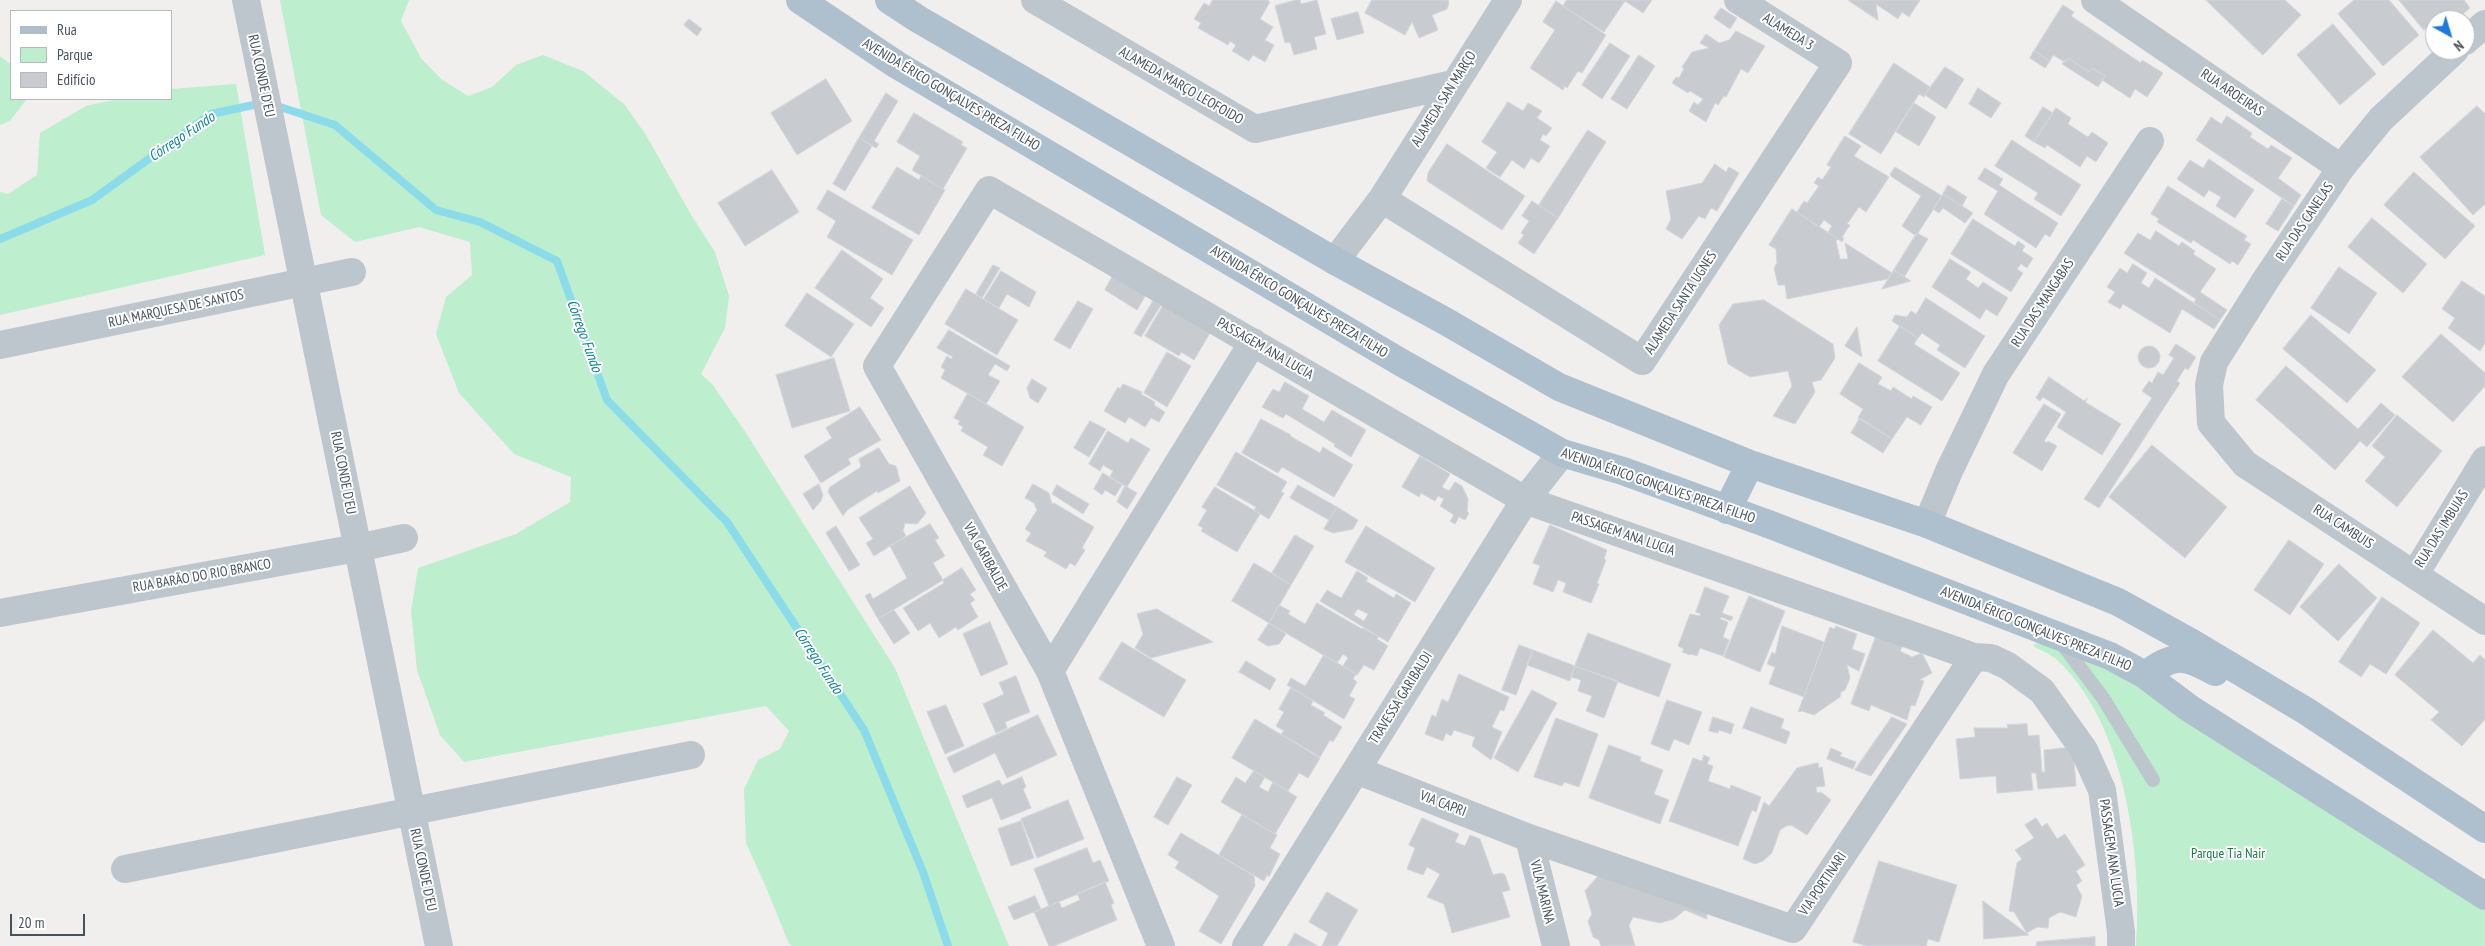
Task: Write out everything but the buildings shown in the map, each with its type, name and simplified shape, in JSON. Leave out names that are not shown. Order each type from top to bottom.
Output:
[{"type":"main road","name":"AVENIDA ÉRICO GONÇALVES PREZA FILHO","points":[[800,0],[906,70],[1402,363],[1562,453],[1623,471],[2110,656],[2145,675],[2189,708],[2485,896]]},
{"type":"main road","points":[[889,0],[927,24],[1335,261],[1559,387],[1750,464],[1927,524],[2118,602],[2192,643],[2306,711],[2485,829]]},
{"type":"main road","points":[[1727,510],[1750,464]]},
{"type":"main road","points":[[2145,675],[2164,661],[2179,658],[2197,662],[2247,688],[2306,711]]},
{"type":"street","name":"RUA CONDE D'EU","points":[[246,0],[439,946]]},
{"type":"street","name":"ALAMEDA MARÇO LEOFOIDO","points":[[1035,0],[1255,129],[1453,84]]},
{"type":"street","name":"ALAMEDA SAN MARÇO","points":[[1335,261],[1382,199],[1453,84],[1508,0]]},
{"type":"street","name":"ALAMEDA 3","points":[[1738,0],[1838,63]]},
{"type":"street","name":"RUA AROEIRAS","points":[[2095,0],[2129,9],[2341,168]]},
{"type":"street","points":[[2475,32],[2485,24]]},
{"type":"street","name":"RUA DAS CANELAS","points":[[2211,423],[2209,385],[2214,362],[2265,281],[2341,168],[2381,119],[2444,60]]},
{"type":"street","name":"ALAMEDA SANTA UGNES","points":[[1382,199],[1642,361],[1838,63]]},
{"type":"street","name":"RUA DAS MANGABAS","points":[[1927,524],[1949,472],[1996,374],[2150,140]]},
{"type":"street","name":"PASSAGEM ANA LUCIA","points":[[989,190],[1525,500],[1974,657],[1991,658],[2042,690],[2084,750],[2102,790],[2121,932],[2121,946]]},
{"type":"street","name":"VIA GARIBALDE","points":[[989,190],[877,366],[1050,671],[1161,946]]},
{"type":"street","name":"RUA MARQUESA DE SANTOS","points":[[0,345],[352,272]]},
{"type":"street","points":[[1050,671],[1253,342]]},
{"type":"street","name":"RUA CAMBUIS","points":[[2211,423],[2245,464],[2485,621]]},
{"type":"street","name":"TRAVESSA GARIBALDI","points":[[1246,946],[1525,500],[1562,453]]},
{"type":"street","name":"RUA DAS IMBUIAS","points":[[2415,574],[2485,460]]},
{"type":"street","name":"RUA BARÃO DO RIO BRANCO","points":[[0,612],[358,548],[404,538]]},
{"type":"street","name":"VIA PORTINARI","points":[[1529,838],[1794,929],[1974,657]]},
{"type":"street","points":[[125,869],[691,755]]},
{"type":"street","name":"VIA CAPRI","points":[[1356,770],[1529,838]]},
{"type":"street","name":"VILA MARINA","points":[[1529,838],[1556,946]]},
{"type":"lane","points":[[2055,635],[2104,698],[2153,780]]},
{"type":"green space","points":[[280,0],[409,0],[401,21],[421,58],[441,79],[468,96],[492,87],[516,65],[543,55],[583,71],[624,104],[646,135],[690,213],[715,252],[729,296],[725,328],[701,374],[712,384],[744,430],[895,668],[1009,946],[792,946],[789,944],[746,843],[744,789],[758,760],[780,749],[789,731],[766,706],[464,762],[440,735],[417,670],[411,611],[418,568],[516,534],[570,502],[571,477],[514,454],[459,393],[436,334],[446,297],[472,275],[470,242],[419,227],[355,242],[321,215]]},
{"type":"green space","points":[[0,56],[10,64],[10,100],[26,100],[10,121],[0,125]]},
{"type":"green space","points":[[236,84],[265,255],[0,315],[0,192],[8,194],[37,175],[40,133],[86,106],[113,100],[172,100],[172,89]]},
{"type":"green space","name":"Parque Tia Nair","points":[[2036,643],[2042,643],[2084,656],[2125,679],[2485,911],[2485,946],[2136,946],[2136,873],[2132,833],[2124,793],[2113,754],[2099,718],[2080,686],[2056,659],[2033,646]]},
{"type":"waterway","name":"Córrego Fundo","points":[[0,239],[92,200],[211,114],[263,103]]},
{"type":"waterway","name":"Córrego Fundo","points":[[274,105],[335,125],[436,210],[480,222],[557,261],[607,400],[727,522],[864,730],[923,872],[948,946]]}]
